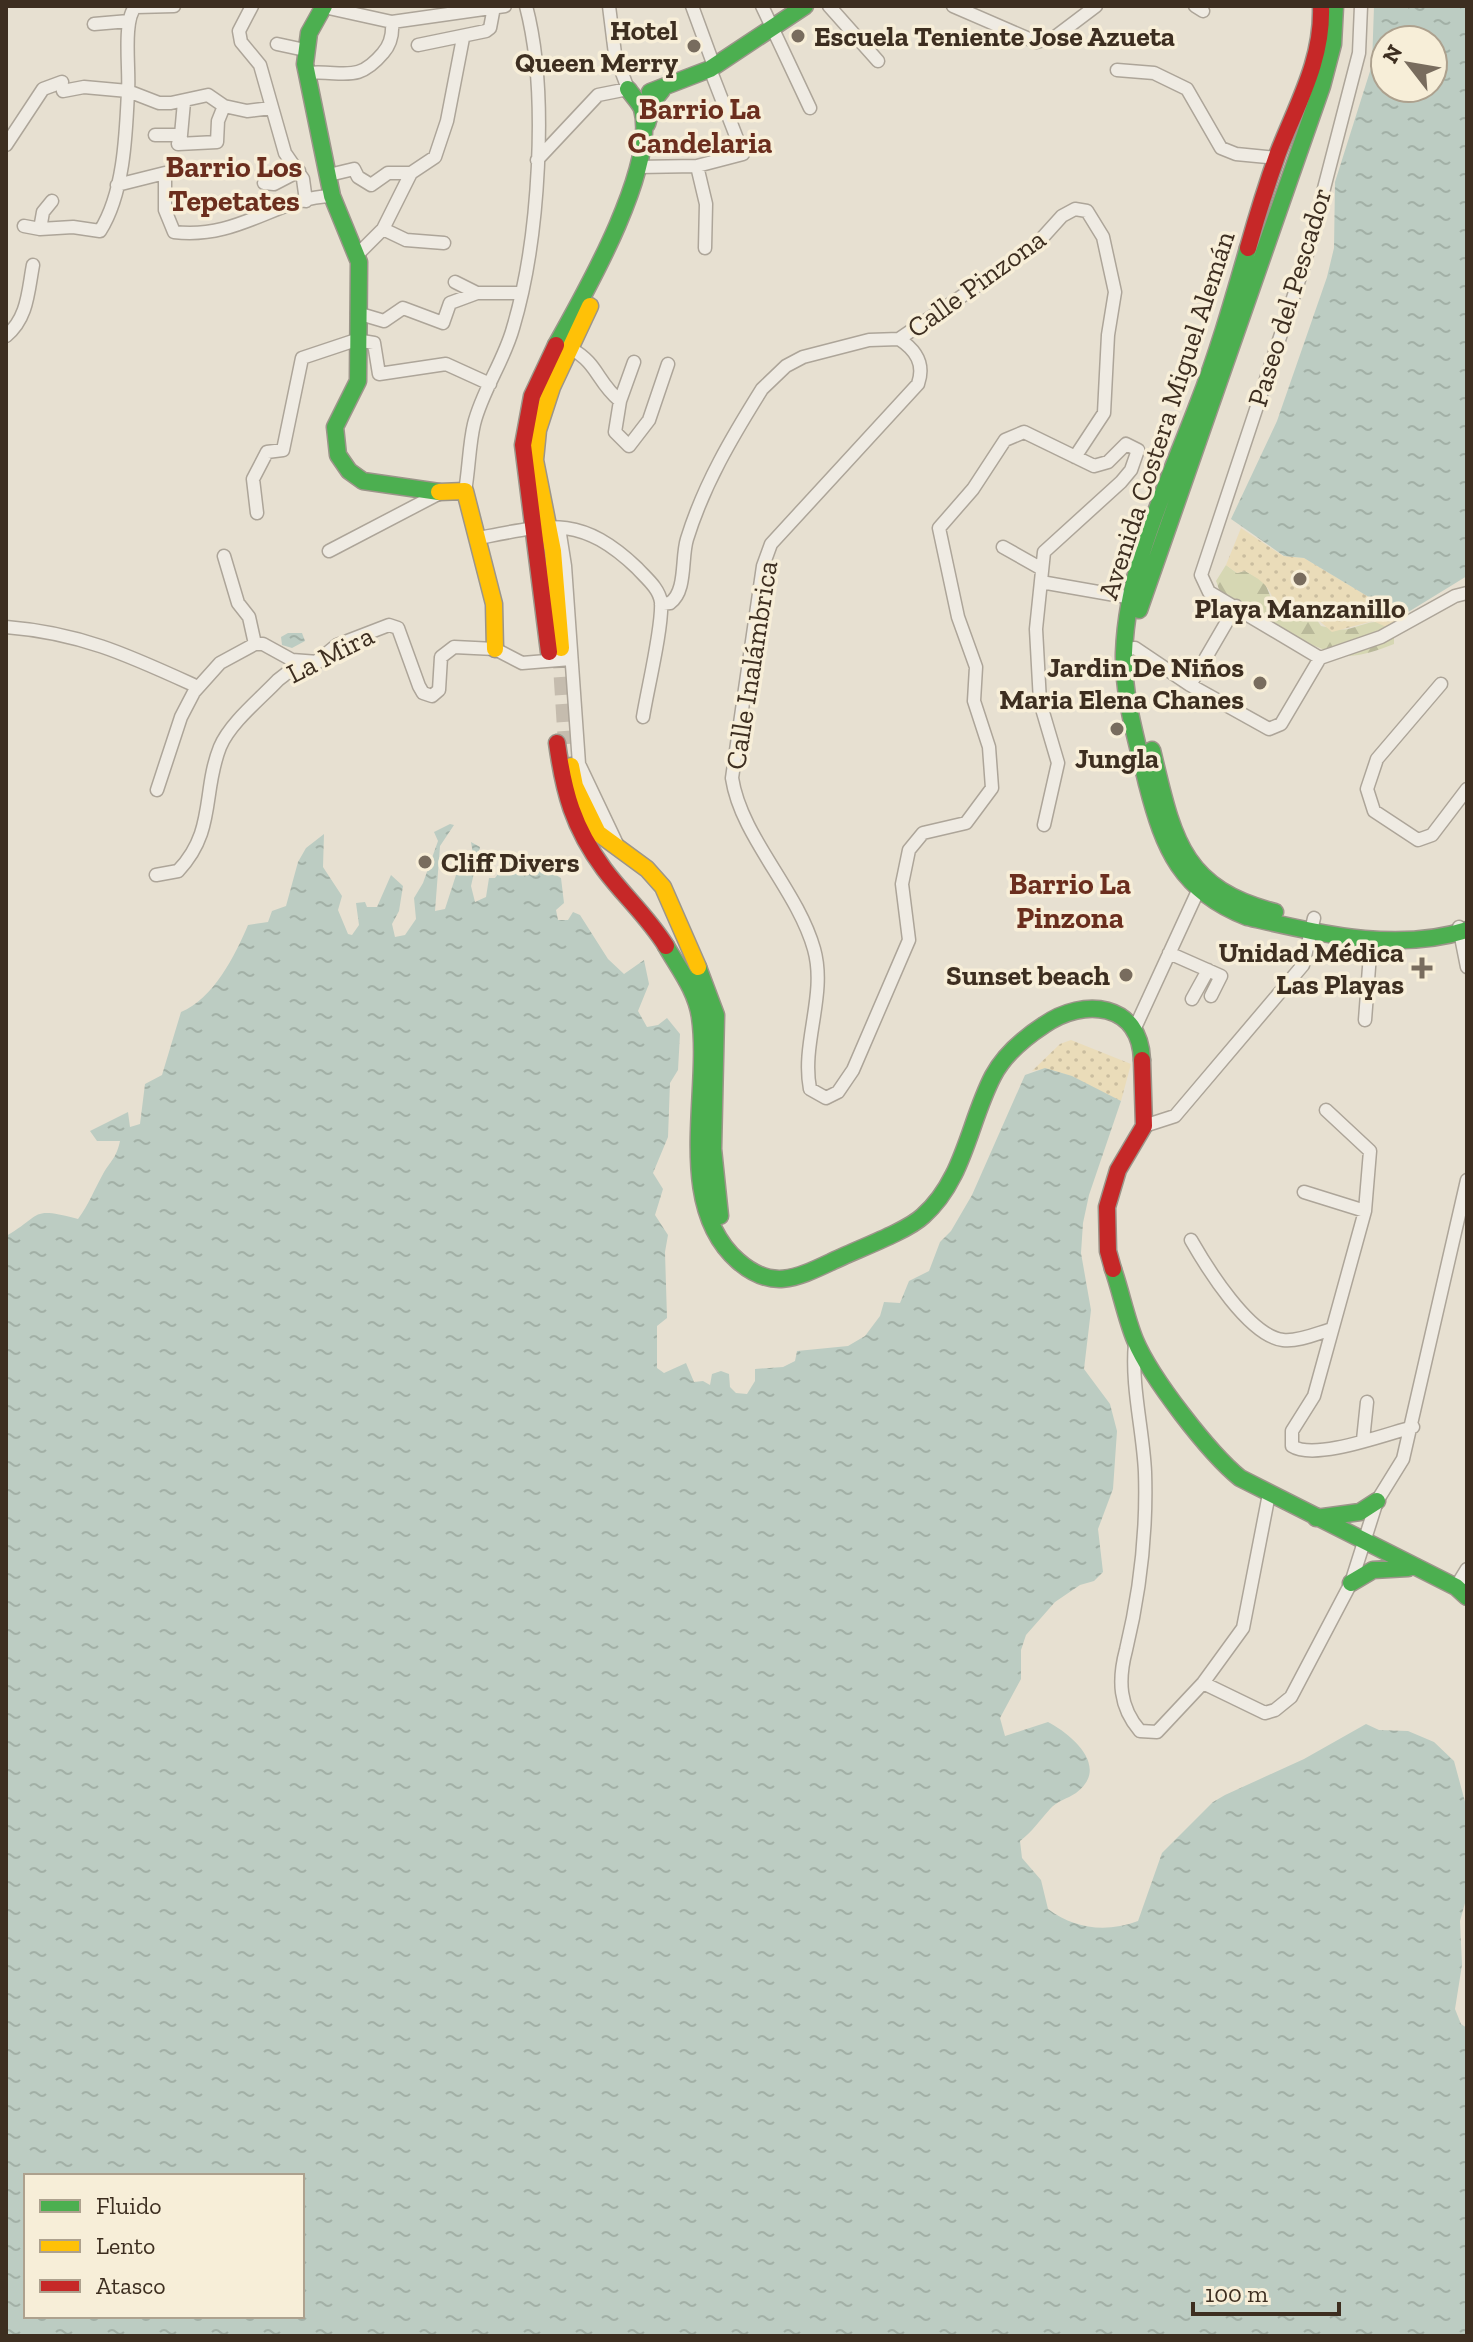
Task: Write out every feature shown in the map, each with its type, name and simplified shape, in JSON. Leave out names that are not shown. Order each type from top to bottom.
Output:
[{"type":"main road","points":[[324,6],[309,33],[305,50],[307,73],[332,196],[358,254],[358,381],[335,427],[338,455],[349,471],[363,481],[442,492],[465,491],[494,604],[495,649]]},
{"type":"main road","points":[[628,89],[662,90],[712,67],[805,6]]},
{"type":"main road","name":"Avenida Costera Miguel Alemán","points":[[1321,6],[1319,48],[1277,158],[1135,598],[1128,697],[1165,847],[1197,893],[1242,916],[1398,932],[1464,928]]},
{"type":"main road","name":"Avenida Costera Miguel Alemán","points":[[1135,598],[1247,307],[1337,30],[1335,6]]},
{"type":"main road","points":[[628,89],[639,102],[645,118]]},
{"type":"main road","points":[[556,656],[535,460],[538,430],[552,387],[633,211],[645,118],[662,90]]},
{"type":"main road","points":[[542,528],[523,461],[529,405],[541,374],[608,249],[640,168]]},
{"type":"main road","name":"Avenida Costera Miguel Alemán","points":[[1129,649],[1138,697],[1175,841],[1190,866],[1223,895],[1371,941],[1427,940],[1464,928]]},
{"type":"main road","points":[[819,1265],[791,1272],[757,1266],[730,1239],[722,1223],[717,1207],[713,1149],[716,1015],[663,887],[647,869],[598,833],[575,786],[562,744],[565,797],[586,841],[605,870],[651,921],[695,996],[700,1019],[699,1152],[705,1211],[717,1240],[734,1261],[760,1278],[793,1280],[922,1218],[937,1205],[949,1187],[993,1076],[1008,1054],[1046,1023],[1082,1008],[1116,1012],[1141,1042],[1144,1126],[1118,1170],[1107,1207],[1105,1230],[1135,1340],[1162,1386],[1224,1465],[1240,1478],[1462,1592]]},
{"type":"main road","points":[[1316,1518],[1360,1512],[1377,1501]]},
{"type":"main road","points":[[1351,1583],[1373,1570],[1419,1569]]},
{"type":"street","points":[[24,226],[100,231],[108,218],[117,185],[128,91],[129,21],[136,6],[174,6]]},
{"type":"street","points":[[252,6],[239,31],[241,42],[260,65],[285,153],[299,171],[306,201]]},
{"type":"street","points":[[324,6],[396,22],[505,6]]},
{"type":"street","points":[[307,73],[354,74],[369,69],[387,50],[396,22],[397,6]]},
{"type":"street","points":[[465,491],[474,425],[513,328],[532,229],[537,160],[536,53],[526,6]]},
{"type":"street","points":[[537,160],[598,95],[628,89],[615,54],[609,6]]},
{"type":"street","points":[[640,168],[697,166],[743,154],[692,6]]},
{"type":"street","points":[[762,6],[810,108]]},
{"type":"street","points":[[829,6],[878,61]]},
{"type":"street","points":[[953,6],[1036,42],[1045,41],[1096,6]]},
{"type":"street","name":"Paseo del Pescador","points":[[1236,606],[1203,584],[1203,560],[1305,262],[1359,53],[1361,6]]},
{"type":"street","points":[[418,45],[463,38],[490,28],[494,7]]},
{"type":"street","points":[[94,24],[129,21]]},
{"type":"street","points":[[358,254],[383,229],[411,173],[435,157],[440,148],[463,38]]},
{"type":"street","points":[[277,44],[305,50]]},
{"type":"street","points":[[1117,70],[1154,73],[1187,89],[1221,148],[1236,154],[1277,158]]},
{"type":"street","points":[[6,145],[43,89],[62,86],[128,91],[159,103],[184,102],[208,95],[224,106],[247,111],[271,108]]},
{"type":"street","points":[[184,102],[178,144],[217,142],[224,106]]},
{"type":"street","points":[[155,135],[181,135]]},
{"type":"street","points":[[697,166],[706,204],[705,248]]},
{"type":"street","points":[[329,175],[354,169],[358,177],[371,185],[388,173],[411,173]]},
{"type":"street","points":[[264,183],[274,184],[299,171]]},
{"type":"street","points":[[117,185],[165,173],[165,210],[174,232],[185,233],[214,233],[306,201],[332,196]]},
{"type":"street","points":[[40,229],[43,212],[52,201]]},
{"type":"street","name":"Calle Pinzona","points":[[661,604],[677,598],[684,548],[694,515],[723,451],[762,389],[786,366],[803,357],[869,340],[899,339],[1034,247],[1062,216],[1075,209],[1087,211],[1103,237],[1115,292],[1108,335],[1104,413],[1075,457]]},
{"type":"street","points":[[383,229],[406,240],[444,243]]},
{"type":"street","points":[[6,336],[20,324],[33,265]]},
{"type":"street","points":[[455,282],[477,293]]},
{"type":"street","points":[[357,313],[384,321],[403,308],[443,323],[450,303],[477,293],[521,293]]},
{"type":"street","name":"Calle Inalámbrica","points":[[899,339],[909,345],[920,362],[922,373],[918,384],[771,544],[763,566],[732,778],[741,808],[807,926],[818,966],[808,1078],[810,1089],[818,1096],[826,1098],[838,1092],[853,1070],[874,1015],[909,940],[902,884],[909,850],[923,833],[966,823],[985,802],[994,782],[989,747],[974,701],[976,667],[958,617],[939,528],[973,489],[1010,436],[1031,433],[1075,457]]},
{"type":"street","points":[[257,513],[253,479],[267,452],[283,450],[302,358],[356,340],[374,343],[379,374],[446,364],[490,384]]},
{"type":"street","points":[[570,348],[588,358],[607,390],[620,401]]},
{"type":"street","points":[[634,362],[620,401],[615,432],[629,446],[649,420],[668,364]]},
{"type":"street","points":[[1044,825],[1058,763],[1040,702],[1036,629],[1047,545],[1121,482],[1131,470],[1138,450],[1126,444],[1102,466],[1087,465],[1075,457]]},
{"type":"street","points":[[329,551],[442,492]]},
{"type":"street","points":[[479,538],[542,528],[604,539],[648,579],[661,604],[643,717]]},
{"type":"street","points":[[542,528],[565,566],[556,656],[579,764],[620,851]]},
{"type":"street","points":[[1003,547],[1042,576],[1135,598]]},
{"type":"street","points":[[224,556],[238,603],[249,617],[255,644]]},
{"type":"street","points":[[1129,649],[1269,729],[1281,724],[1320,658],[1381,637],[1455,596],[1467,593]]},
{"type":"street","points":[[1190,685],[1236,606],[1320,658]]},
{"type":"street","name":"La Mira","points":[[156,875],[178,871],[205,830],[221,746],[287,673],[304,672],[337,645],[389,625],[398,628],[423,693],[432,696],[439,690],[441,657],[446,650],[454,647],[495,649]]},
{"type":"street","points":[[6,627],[44,631],[107,645],[198,687]]},
{"type":"street","points":[[157,790],[176,728],[198,687],[220,663],[255,644],[263,644],[292,660],[318,662]]},
{"type":"street","points":[[495,649],[522,663],[556,656]]},
{"type":"street","points":[[1441,684],[1377,759],[1369,777],[1368,799],[1374,811],[1418,840],[1432,835],[1467,789]]},
{"type":"street","points":[[1134,1030],[1197,893]]},
{"type":"street","points":[[1144,1126],[1175,1116],[1303,965],[1314,923]]},
{"type":"street","points":[[1464,928],[1467,967]]},
{"type":"street","points":[[1365,1020],[1371,941]]},
{"type":"street","points":[[1169,953],[1221,976],[1211,996]]},
{"type":"street","points":[[1192,999],[1208,970]]},
{"type":"street","points":[[1326,1110],[1370,1151],[1365,1211],[1314,1396],[1292,1431],[1292,1446],[1306,1451],[1413,1427]]},
{"type":"street","points":[[1203,1683],[1265,1713],[1283,1705],[1291,1697],[1351,1583],[1377,1501],[1403,1459],[1413,1427],[1431,1327],[1450,1268],[1467,1180]]},
{"type":"street","points":[[1304,1192],[1365,1211]]},
{"type":"street","points":[[1191,1240],[1212,1276],[1269,1336],[1288,1341],[1332,1329]]},
{"type":"street","points":[[1135,1340],[1133,1365],[1145,1471],[1144,1507],[1139,1594],[1121,1670],[1124,1706],[1140,1731],[1157,1732],[1203,1683],[1243,1628],[1269,1494]]},
{"type":"street","points":[[1363,1440],[1367,1402]]},
{"type":"street","points":[[1462,1592],[1467,1569]]},
{"type":"green space","points":[[1226,565],[1237,573],[1245,571],[1264,581],[1274,605],[1315,617],[1321,626],[1334,629],[1378,622],[1394,634],[1394,644],[1364,654],[1346,656],[1301,639],[1228,599],[1216,581]]},
{"type":"sand","name":"Playa Manzanillo","points":[[1241,528],[1283,556],[1304,558],[1392,611],[1412,614],[1391,629],[1373,621],[1332,632],[1315,617],[1283,613],[1274,605],[1268,588],[1260,581],[1245,571],[1237,573],[1226,565]]},
{"type":"sand","points":[[1071,1040],[1131,1064],[1121,1101],[1055,1071],[1032,1071],[1060,1044]]},
{"type":"water","points":[[1374,6],[1467,6],[1467,576],[1405,614],[1392,611],[1304,558],[1284,556],[1231,519],[1277,421],[1327,277],[1334,248],[1335,182],[1369,74],[1369,104],[1449,104],[1449,24],[1373,24]]},
{"type":"water","points":[[288,633],[302,633],[305,641],[292,648],[282,645],[281,637]]},
{"type":"water","points":[[454,825],[440,846],[435,911],[445,909],[456,875],[467,870],[473,854],[471,842],[480,847],[471,886],[475,902],[486,897],[489,878],[495,878],[509,859],[517,856],[530,859],[561,878],[564,903],[556,910],[558,920],[568,920],[573,912],[580,915],[608,959],[624,974],[644,960],[649,984],[638,1011],[647,1027],[658,1025],[667,1018],[680,1034],[678,1070],[670,1083],[668,1137],[653,1173],[663,1189],[655,1215],[668,1235],[665,1252],[667,1318],[657,1326],[657,1368],[664,1373],[686,1363],[694,1382],[703,1381],[710,1385],[712,1374],[721,1371],[729,1374],[730,1387],[736,1393],[747,1394],[755,1381],[755,1369],[783,1367],[795,1361],[797,1351],[848,1346],[865,1336],[880,1316],[884,1302],[900,1303],[909,1281],[929,1271],[940,1242],[951,1231],[972,1195],[1025,1075],[1045,1068],[1072,1076],[1121,1101],[1089,1195],[1081,1253],[1091,1310],[1084,1369],[1110,1404],[1117,1431],[1113,1489],[1098,1529],[1103,1572],[1094,1581],[1080,1585],[1055,1602],[1026,1635],[1021,1650],[1021,1679],[1000,1718],[1005,1736],[1048,1722],[1057,1727],[1084,1752],[1090,1773],[1086,1783],[1076,1793],[1053,1806],[1020,1841],[1022,1858],[1041,1880],[1048,1909],[1058,1916],[1091,1927],[1126,1925],[1138,1921],[1162,1853],[1213,1802],[1304,1759],[1366,1724],[1379,1730],[1408,1731],[1434,1742],[1454,1761],[1467,1809],[1467,1896],[1460,1921],[1462,1965],[1455,2009],[1461,2024],[1467,2028],[1467,2336],[6,2336],[6,1236],[43,1213],[78,1219],[115,1156],[120,1141],[97,1141],[90,1131],[128,1112],[130,1127],[140,1124],[145,1084],[162,1075],[181,1012],[193,1006],[213,987],[230,963],[248,925],[268,922],[272,911],[286,906],[298,862],[306,848],[324,834],[323,867],[342,896],[338,910],[348,934],[352,935],[359,925],[356,903],[365,902],[367,907],[377,907],[391,875],[403,886],[399,911],[392,924],[395,937],[405,935],[416,919],[414,898],[423,883],[438,841],[434,832]]},
{"type":"tunnel","points":[[561,650],[567,744]]},
{"type":"traffic: fast","points":[[324,6],[309,33],[305,64],[332,196],[359,262],[358,381],[335,427],[338,455],[349,471],[363,481],[439,492]]},
{"type":"traffic: fast","points":[[650,92],[710,69],[805,6]]},
{"type":"traffic: fast","points":[[1139,610],[1322,86],[1333,44],[1335,6]]},
{"type":"traffic: fast","points":[[556,345],[616,230],[639,163],[644,133],[642,109],[628,89]]},
{"type":"traffic: fast","points":[[647,124],[654,100],[662,90]]},
{"type":"traffic: fast","points":[[1248,248],[1212,365],[1151,526],[1127,620],[1124,653],[1128,703],[1153,808],[1169,848],[1191,881],[1224,907],[1247,917],[1329,934],[1385,940],[1440,937],[1467,930]]},
{"type":"traffic: fast","points":[[1152,750],[1175,833],[1200,873],[1219,889],[1243,902],[1275,912]]},
{"type":"traffic: fast","points":[[666,946],[691,989],[700,1017],[700,1179],[706,1209],[718,1237],[738,1261],[761,1276],[772,1279],[806,1273],[893,1234],[923,1216],[937,1202],[957,1168],[998,1068],[1015,1048],[1044,1025],[1076,1011],[1107,1011],[1121,1016],[1131,1027],[1139,1041],[1142,1060]]},
{"type":"traffic: fast","points":[[698,967],[716,1015],[713,1149],[720,1216]]},
{"type":"traffic: fast","points":[[1113,1269],[1132,1332],[1143,1356],[1182,1414],[1227,1466],[1240,1478],[1456,1587],[1467,1597]]},
{"type":"traffic: fast","points":[[1316,1518],[1360,1512],[1377,1501]]},
{"type":"traffic: fast","points":[[1351,1583],[1373,1570],[1408,1568]]},
{"type":"traffic: slow","points":[[561,648],[553,551],[535,460],[538,430],[552,387],[590,306]]},
{"type":"traffic: slow","points":[[439,492],[465,491],[494,604],[495,649]]},
{"type":"traffic: slow","points":[[571,766],[575,786],[598,833],[647,869],[663,887],[698,967]]},
{"type":"traffic: jam","points":[[1248,248],[1278,153],[1313,63],[1321,26],[1321,6]]},
{"type":"traffic: jam","points":[[549,652],[523,445],[532,396],[556,345]]},
{"type":"traffic: jam","points":[[557,743],[567,794],[577,824],[593,854],[666,946]]},
{"type":"traffic: jam","points":[[1113,1269],[1108,1251],[1107,1207],[1118,1170],[1144,1126],[1142,1060]]},
{"type":"place","name":"Escuela Teniente Jose Azueta","points":[[798,36]]},
{"type":"place","name":"Hotel Queen Merry","points":[[694,46]]},
{"type":"place","name":"Playa Manzanillo","points":[[1300,579]]},
{"type":"place","name":"Jardin De Niños Maria Elena Chanes","points":[[1260,683]]},
{"type":"place","name":"Jungla","points":[[1117,729]]},
{"type":"place","name":"Cliff Divers","points":[[425,862]]},
{"type":"place","name":"Unidad Médica Las Playas","points":[[1422,968]]},
{"type":"place","name":"Sunset beach","points":[[1126,975]]},
{"type":"district","name":"Barrio La Candelaria","points":[[700,126]]},
{"type":"district","name":"Barrio Los Tepetates","points":[[234,184]]},
{"type":"district","name":"Barrio La Pinzona","points":[[1070,901]]}]
